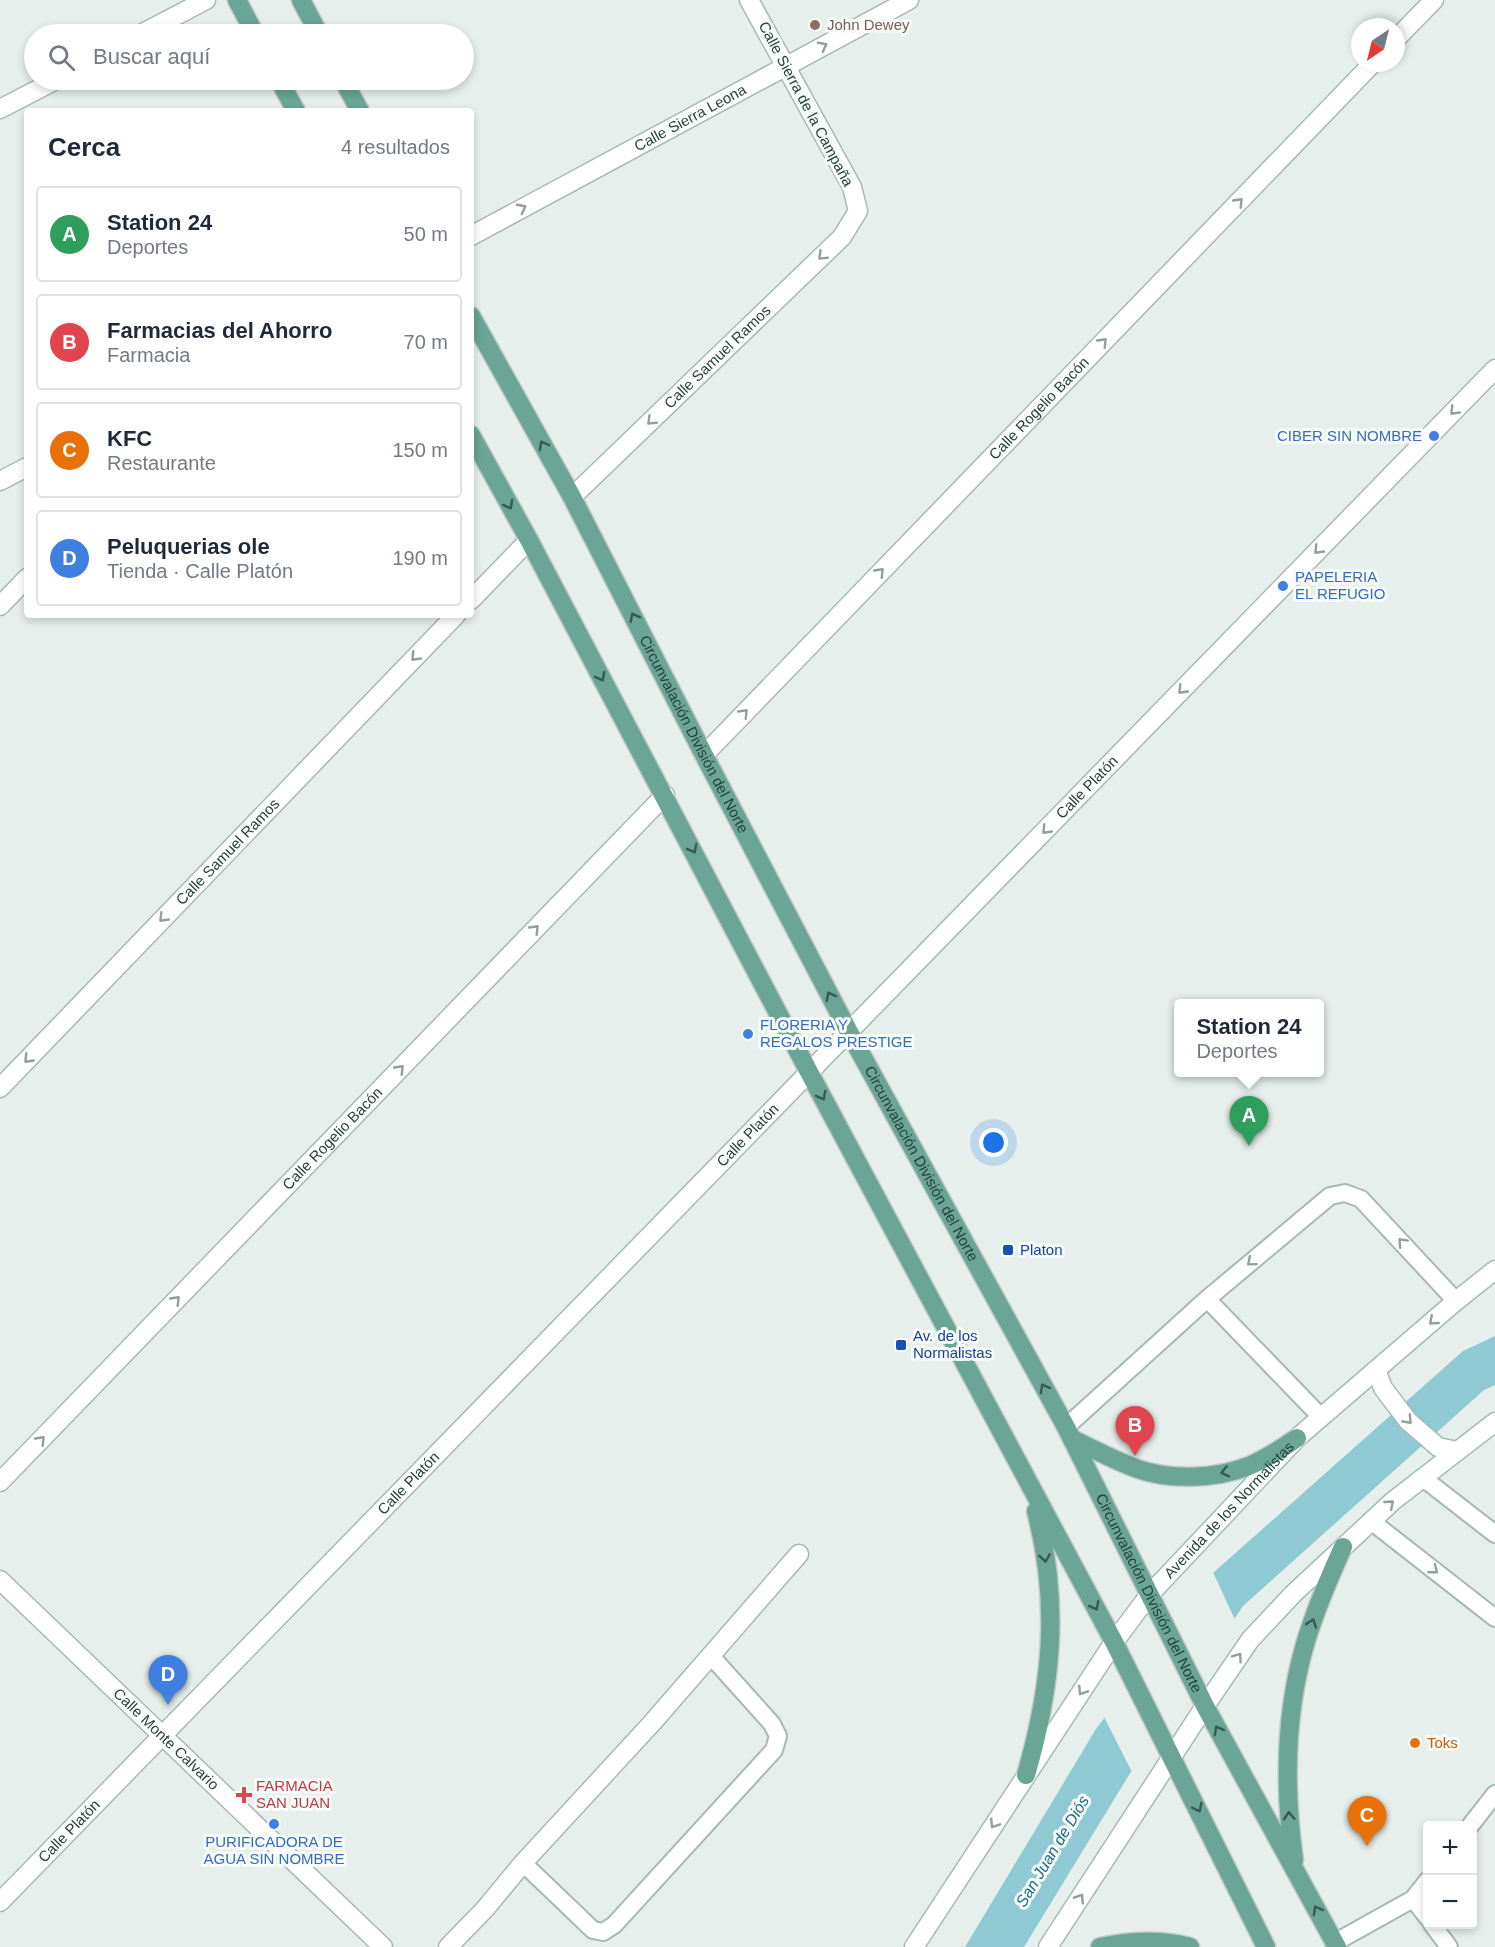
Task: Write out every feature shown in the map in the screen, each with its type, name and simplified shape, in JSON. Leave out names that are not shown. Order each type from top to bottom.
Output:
[{"type":"main road","points":[[237,0],[250,24]]},
{"type":"main road","points":[[301,0],[314,24]]},
{"type":"main road","points":[[284,90],[294,108]]},
{"type":"main road","points":[[348,90],[358,108]]},
{"type":"main road","name":"Circunvalación División del Norte","points":[[474,321],[572,496],[849,1032],[1069,1433],[1202,1701],[1336,1945]]},
{"type":"main road","points":[[474,440],[665,795],[809,1072],[1114,1642],[1266,1947]]},
{"type":"main road","points":[[1069,1433],[1137,1469],[1164,1475],[1193,1477],[1221,1474],[1248,1466],[1274,1454],[1297,1438]]},
{"type":"main road","points":[[1026,1775],[1040,1727],[1048,1678],[1051,1629],[1049,1579],[1041,1529],[1028,1480]]},
{"type":"main road","points":[[1296,1874],[1287,1784],[1294,1694],[1305,1643],[1322,1594],[1343,1547]]},
{"type":"main road","points":[[1100,1947],[1130,1942],[1157,1942],[1190,1947]]},
{"type":"street","points":[[160,24],[206,0]]},
{"type":"street","name":"Calle Sierra de la Campaña","points":[[750,0],[852,187],[858,211]]},
{"type":"street","name":"Calle Sierra Leona","points":[[474,234],[909,0]]},
{"type":"street","points":[[1405,30],[1434,0]]},
{"type":"street","name":"Calle Rogelio Bacón","points":[[704,755],[1364,72]]},
{"type":"street","points":[[0,109],[37,90]]},
{"type":"street","name":"Calle Samuel Ramos","points":[[572,496],[842,237],[858,211]]},
{"type":"street","name":"Calle Platón","points":[[0,1902],[1495,369]]},
{"type":"street","points":[[0,481],[24,469]]},
{"type":"street","points":[[474,597],[529,540]]},
{"type":"street","points":[[0,606],[24,581]]},
{"type":"street","name":"Calle Samuel Ramos","points":[[0,1088],[453,618]]},
{"type":"street","name":"Calle Rogelio Bacón","points":[[0,1482],[665,795]]},
{"type":"street","name":"Avenida de los Normalistas","points":[[914,1947],[1114,1642],[1297,1438],[1495,1270]]},
{"type":"street","points":[[1376,1370],[1383,1388],[1408,1421],[1438,1447],[1457,1451]]},
{"type":"street","points":[[1048,1947],[1169,1751],[1202,1701],[1250,1640],[1293,1594],[1371,1521],[1495,1422]]},
{"type":"street","points":[[448,1947],[652,1723],[799,1554]]},
{"type":"street","name":"Calle Monte Calvario","points":[[0,1580],[383,1947]]},
{"type":"lane","points":[[1069,1433],[1207,1299],[1330,1196],[1346,1193],[1361,1199],[1456,1301]]},
{"type":"lane","points":[[1207,1299],[1322,1417]]},
{"type":"lane","points":[[1423,1478],[1492,1528]]},
{"type":"lane","points":[[1371,1521],[1495,1618]]},
{"type":"lane","points":[[523,1863],[593,1930],[603,1932],[614,1925],[774,1750],[778,1736],[772,1724],[711,1656]]},
{"type":"lane","points":[[1475,1821],[1493,1802]]},
{"type":"lane","points":[[1336,1945],[1413,1899],[1423,1886]]},
{"type":"lane","points":[[1413,1899],[1423,1912]]},
{"type":"lane","points":[[1436,1929],[1449,1947]]},
{"type":"water","name":"San Juan de Diós","points":[[1495,1336],[1495,1385],[1484,1390],[1243,1606],[1129,1775],[1024,1947],[965,1947],[1096,1729],[1213,1573],[1463,1351]]},
{"type":"pier","points":[[1212,1570],[1236,1622],[1133,1774],[1103,1715]]},
{"type":"place","name":"John Dewey","points":[[815,25]]},
{"type":"place","name":"CIBER SIN NOMBRE","points":[[1434,436]]},
{"type":"place","name":"PAPELERIA EL REFUGIO","points":[[1283,586]]},
{"type":"place","name":"FLORERIA Y REGALOS PRESTIGE","points":[[748,1034]]},
{"type":"place","name":"Station 24","points":[[1249,1146]]},
{"type":"place","name":"Platon","points":[[1008,1250]]},
{"type":"place","name":"Av. de los Normalistas","points":[[901,1345]]},
{"type":"place","name":"Farmacias del Ahorro","points":[[1135,1456]]},
{"type":"place","name":"Peluquerias ole","points":[[168,1705]]},
{"type":"place","name":"Toks","points":[[1415,1743]]},
{"type":"place","name":"FARMACIA SAN JUAN","points":[[244,1795]]},
{"type":"place","name":"PURIFICADORA DE AGUA SIN NOMBRE","points":[[274,1824]]},
{"type":"place","name":"KFC","points":[[1367,1846]]}]
